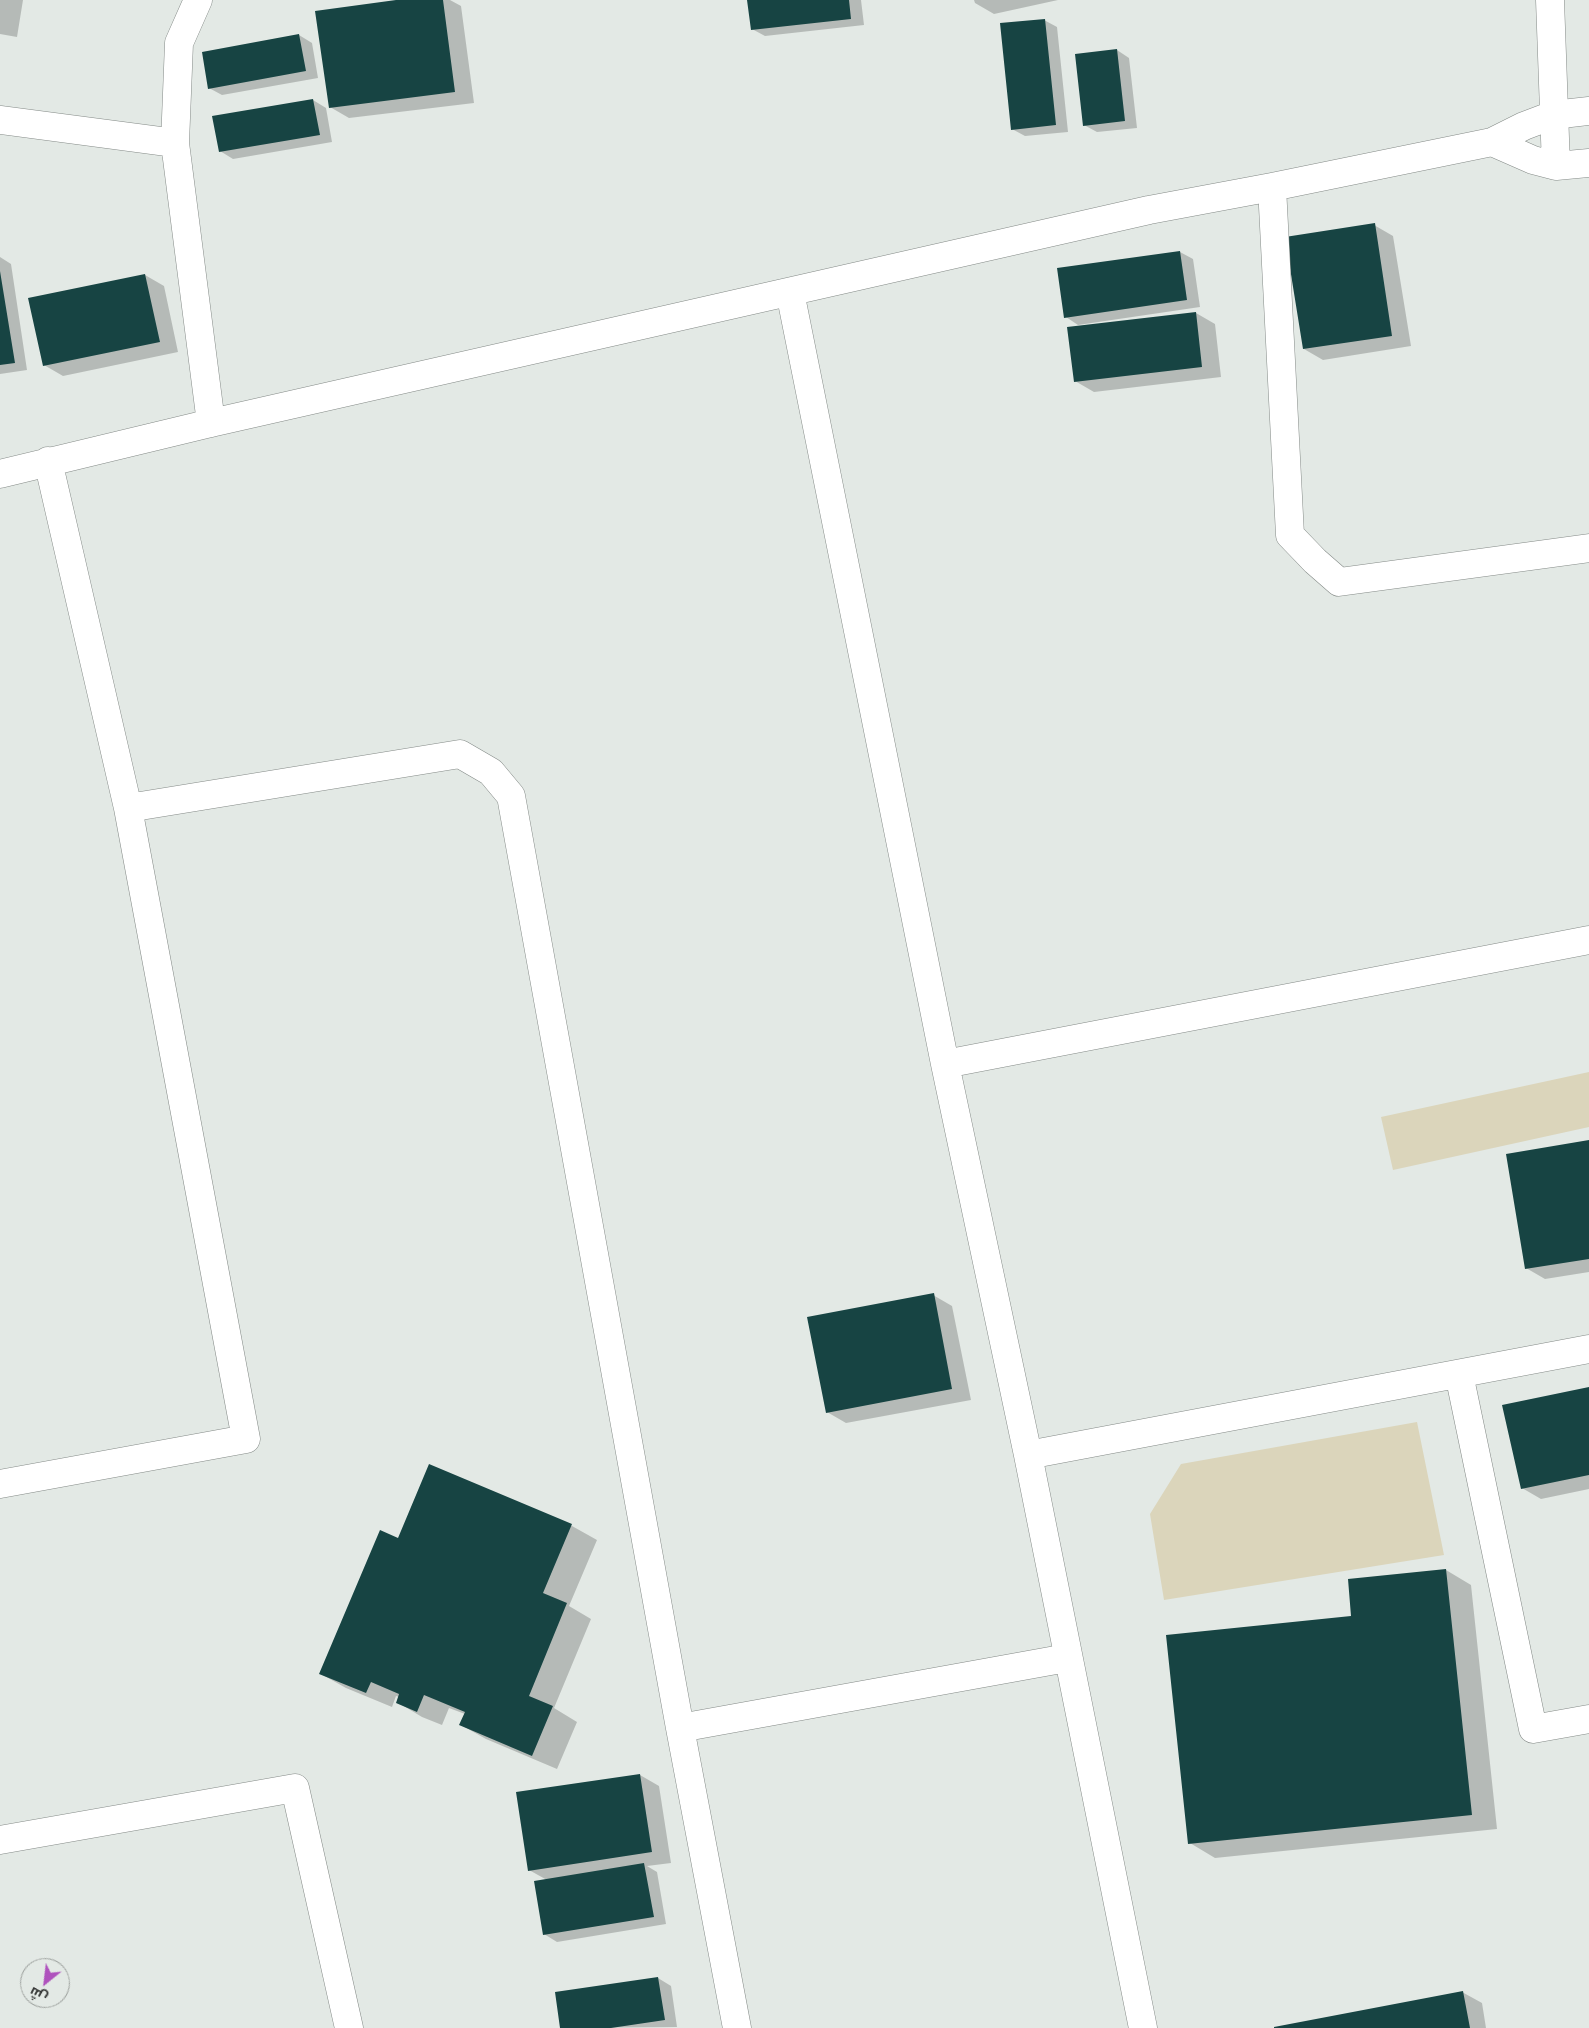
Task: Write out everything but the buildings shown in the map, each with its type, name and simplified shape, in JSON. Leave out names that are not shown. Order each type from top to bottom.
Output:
[{"type":"street","points":[[198,0],[179,42],[175,143],[212,423]]},
{"type":"street","points":[[1550,0],[1556,166]]},
{"type":"street","points":[[0,474],[212,423],[1149,210],[1492,142],[1524,126],[1553,115],[1589,111]]},
{"type":"street","points":[[0,120],[175,143]]},
{"type":"street","points":[[1492,142],[1533,160],[1556,166],[1589,163]]},
{"type":"street","points":[[1272,187],[1290,535],[1339,582],[1589,548]]},
{"type":"street","points":[[790,292],[945,1064],[1028,1455],[1067,1658],[1143,2028]]},
{"type":"street","points":[[0,1484],[246,1439],[128,808],[48,461]]},
{"type":"street","points":[[128,808],[460,754],[491,772],[511,796],[680,1728],[737,2028]]},
{"type":"street","points":[[945,1064],[1589,940]]},
{"type":"street","points":[[1028,1455],[1589,1349]]},
{"type":"street","points":[[1459,1374],[1533,1729],[1589,1719]]},
{"type":"street","points":[[680,1728],[1067,1658]]},
{"type":"street","points":[[0,1840],[295,1788],[349,2028]]},
{"type":"shaded area","points":[[1589,1072],[1589,1127],[1393,1170],[1381,1117]]},
{"type":"shaded area","points":[[1417,1422],[1444,1555],[1164,1600],[1150,1514],[1181,1464]]}]
